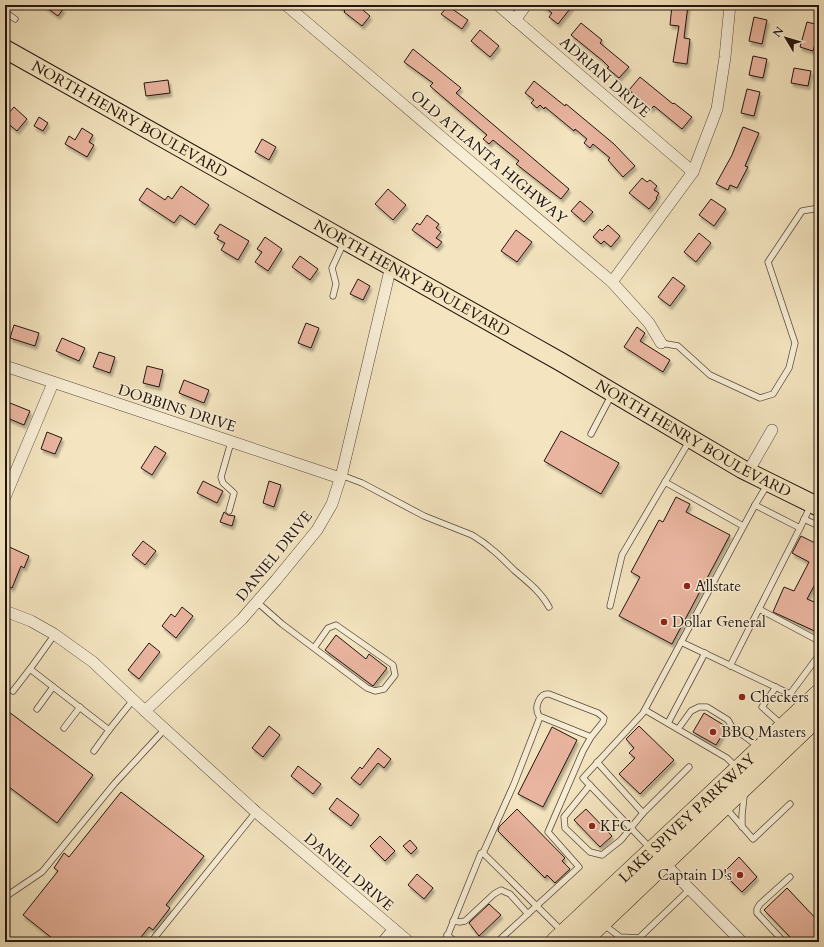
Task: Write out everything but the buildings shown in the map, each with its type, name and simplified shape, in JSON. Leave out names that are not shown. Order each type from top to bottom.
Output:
[{"type":"highway","name":"LAKE SPIVEY PARKWAY","points":[[742,777],[761,749],[819,694]]},
{"type":"highway","name":"LAKE SPIVEY PARKWAY","points":[[568,940],[742,777],[819,715]]},
{"type":"highway","name":"LAKE SPIVEY PARKWAY","points":[[568,940],[601,922],[658,857]]},
{"type":"main road","name":"NORTH HENRY BOULEVARD","points":[[5,49],[561,362],[748,472],[815,505]]},
{"type":"street","name":"OLD ATLANTA HIGHWAY","points":[[286,5],[612,282],[649,323],[661,343]]},
{"type":"street","name":"ADRIAN DRIVE","points":[[498,5],[693,172]]},
{"type":"street","points":[[515,20],[526,5]]},
{"type":"street","points":[[612,282],[693,172],[717,109],[725,57],[730,5]]},
{"type":"street","name":"DANIEL DRIVE","points":[[145,711],[242,619],[317,530],[332,504],[341,477],[391,266]]},
{"type":"street","name":"DOBBINS DRIVE","points":[[5,366],[52,383],[341,477]]},
{"type":"street","points":[[5,497],[52,383]]},
{"type":"street","points":[[748,472],[772,430]]},
{"type":"street","name":"DANIEL DRIVE","points":[[5,611],[31,621],[54,634],[93,662],[256,812],[409,942]]},
{"type":"street","points":[[658,857],[742,942]]},
{"type":"street","points":[[383,942],[394,929]]},
{"type":"lane","points":[[5,12],[15,19]]},
{"type":"lane","points":[[661,343],[678,346],[710,375],[724,382],[760,398],[773,394],[789,368],[795,342],[768,262],[802,211],[819,208]]},
{"type":"lane","points":[[333,296],[336,284],[332,268],[344,240]]},
{"type":"lane","points":[[591,434],[613,392]]},
{"type":"lane","points":[[610,606],[622,555],[691,439]]},
{"type":"lane","points":[[229,511],[234,493],[223,483],[221,477],[232,442]]},
{"type":"lane","points":[[341,477],[362,483],[424,516],[479,539],[490,547],[540,593],[549,607]]},
{"type":"lane","points":[[665,482],[743,526]]},
{"type":"lane","points":[[658,857],[583,778],[644,710],[743,526],[769,482]]},
{"type":"lane","points":[[755,505],[800,528]]},
{"type":"lane","points":[[730,666],[804,519],[815,505]]},
{"type":"lane","points":[[804,519],[819,526]]},
{"type":"lane","points":[[257,602],[282,624],[367,688],[375,691],[384,689],[395,675],[394,665],[336,625],[328,628],[314,648]]},
{"type":"lane","points":[[759,609],[819,641]]},
{"type":"lane","points":[[14,691],[54,634]]},
{"type":"lane","points":[[681,642],[790,694],[819,655]]},
{"type":"lane","points":[[668,724],[705,653]]},
{"type":"lane","points":[[30,669],[110,730]]},
{"type":"lane","points":[[37,709],[53,687]]},
{"type":"lane","points":[[776,687],[762,708],[784,727]]},
{"type":"lane","points":[[497,942],[579,867],[548,832],[583,751],[591,737],[603,722],[604,718],[598,713],[546,694],[540,698],[537,713],[540,716],[591,737]]},
{"type":"lane","points":[[94,751],[133,700]]},
{"type":"lane","points":[[64,728],[80,707]]},
{"type":"lane","points":[[678,729],[691,711],[699,707],[707,707],[728,720],[732,727],[761,749]]},
{"type":"lane","points":[[644,710],[727,758],[742,777],[742,827]]},
{"type":"lane","points":[[445,942],[481,853],[483,853],[514,784],[540,716]]},
{"type":"lane","points":[[5,897],[42,872],[115,783],[165,729]]},
{"type":"lane","points":[[597,762],[643,812]]},
{"type":"lane","points":[[590,785],[564,817],[565,828],[590,852],[602,855],[621,840],[643,812],[689,767]]},
{"type":"lane","points":[[718,800],[753,839],[790,804]]},
{"type":"lane","points":[[151,942],[256,812]]},
{"type":"lane","points":[[483,853],[568,940]]},
{"type":"lane","points":[[784,942],[757,913],[757,909],[760,904],[790,877]]},
{"type":"lane","points":[[601,922],[620,937],[641,940],[690,888]]},
{"type":"lane","points":[[453,921],[465,921],[494,894],[501,890],[510,894],[528,914]]},
{"type":"lane","points":[[448,935],[456,942]]},
{"type":"place","name":"Allstate","points":[[687,586]]},
{"type":"place","name":"Dollar General","points":[[664,622]]},
{"type":"place","name":"Checkers","points":[[742,697]]},
{"type":"place","name":"BBQ Masters","points":[[713,732]]},
{"type":"place","name":"KFC","points":[[592,826]]},
{"type":"place","name":"Captain D's","points":[[740,875]]}]
